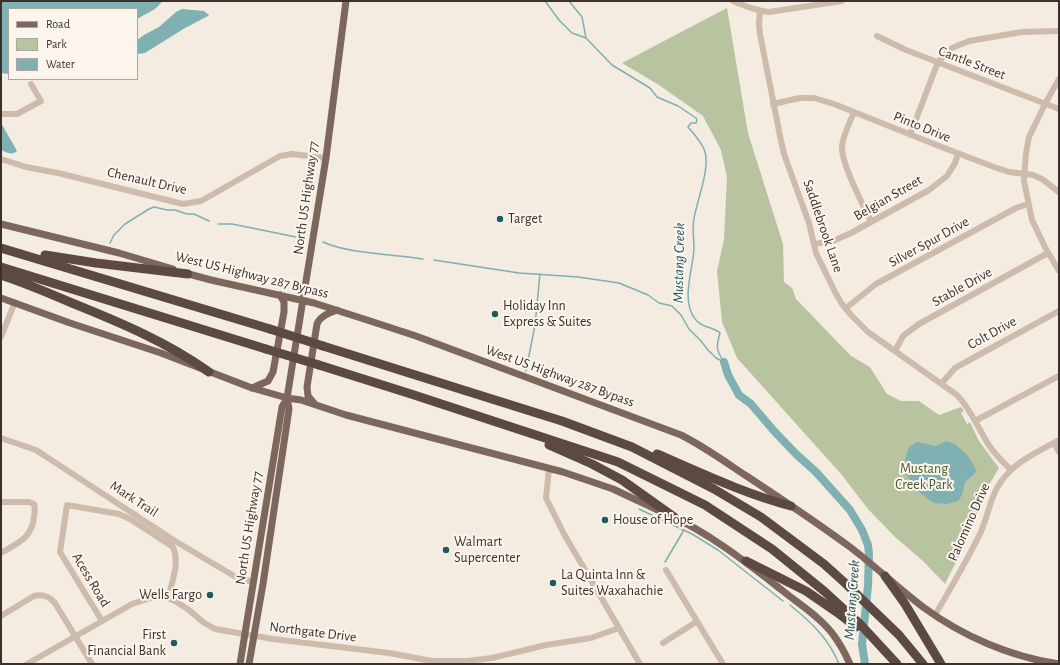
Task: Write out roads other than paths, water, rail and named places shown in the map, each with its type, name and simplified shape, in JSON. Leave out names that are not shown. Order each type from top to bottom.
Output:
[{"type":"highway","points":[[1,244],[53,258],[188,274]]},
{"type":"highway","points":[[1,248],[270,329],[562,421],[632,447],[714,489],[761,517],[805,549],[845,583],[899,636],[923,664]]},
{"type":"highway","points":[[1,267],[411,394],[618,462],[705,505],[772,549],[824,590],[844,613],[879,645],[897,664]]},
{"type":"highway","points":[[1,274],[101,314],[139,332],[193,361],[209,372]]},
{"type":"highway","points":[[519,430],[622,480],[674,517]]},
{"type":"highway","points":[[622,444],[630,444],[645,448],[740,489],[768,500],[791,506]]},
{"type":"highway","points":[[746,561],[806,591],[844,613]]},
{"type":"highway","points":[[883,574],[905,604],[941,664]]},
{"type":"main road","name":"North US Highway 77","points":[[240,664],[250,635],[268,547],[289,409],[287,398],[326,158],[346,1]]},
{"type":"main road","name":"West US Highway 287 Bypass","points":[[1,224],[119,253],[211,280],[280,295],[337,310],[416,336],[680,435],[697,443],[850,547],[924,607],[955,627],[994,646],[1044,662],[1059,664]]},
{"type":"main road","points":[[252,388],[268,381],[273,372],[284,312],[284,302],[280,295]]},
{"type":"main road","points":[[1,298],[70,323],[161,353],[252,388],[287,398],[317,404],[346,415],[549,469],[613,489],[674,517],[746,561],[811,612],[831,632],[850,664]]},
{"type":"main road","points":[[317,404],[309,399],[307,392],[317,324],[323,316],[337,310]]},
{"type":"main road","name":"North US Highway 77","points":[[249,664],[253,582],[282,407],[287,398]]},
{"type":"main road","points":[[260,544],[268,547]]},
{"type":"street","points":[[733,1],[760,12],[796,9],[842,1]]},
{"type":"street","points":[[796,1],[796,9]]},
{"type":"street","name":"Saddlebrook Lane","points":[[760,12],[760,34],[784,154],[809,223],[816,253],[826,276],[846,308],[868,332],[942,383],[963,400],[987,442],[998,458],[1011,470]]},
{"type":"street","points":[[910,135],[938,62],[952,48],[969,41],[1022,32],[1059,31]]},
{"type":"street","name":"Cantle Street","points":[[877,36],[906,50],[1059,109]]},
{"type":"street","points":[[1059,79],[1029,137],[1024,174],[1032,220],[1059,272]]},
{"type":"street","points":[[1,114],[17,114],[41,101],[31,84]]},
{"type":"street","name":"Pinto Drive","points":[[773,104],[800,98],[814,98],[834,104],[958,154],[1009,172],[1042,179],[1059,192]]},
{"type":"street","points":[[854,112],[844,136],[842,148],[859,196],[871,221]]},
{"type":"street","name":"Chenault Drive","points":[[1,158],[26,167],[65,174],[183,204],[201,201],[280,156],[292,154],[326,158]]},
{"type":"street","name":"Belgian Street","points":[[814,244],[833,241],[851,233],[929,190],[947,176],[955,163],[958,154]]},
{"type":"street","name":"Silver Spur Drive","points":[[846,308],[876,284],[1016,208],[1028,204]]},
{"type":"street","name":"Stable Drive","points":[[895,351],[904,336],[919,324],[1048,253]]},
{"type":"street","points":[[1,337],[15,302]]},
{"type":"street","name":"Colt Drive","points":[[942,383],[955,368],[1059,311]]},
{"type":"street","points":[[975,421],[1059,376]]},
{"type":"street","name":"Mark Trail","points":[[1,438],[36,450],[175,541],[236,577],[253,582]]},
{"type":"street","points":[[1057,442],[1059,452]]},
{"type":"street","name":"Palomino Drive","points":[[935,614],[970,555],[981,532],[991,498],[996,489],[1011,470],[1030,456],[1057,442]]},
{"type":"street","points":[[549,469],[546,498],[564,534],[640,664]]},
{"type":"street","points":[[1,502],[29,502],[34,504],[35,508],[32,529],[26,538],[1,553]]},
{"type":"street","name":"Acess Road","points":[[102,620],[60,552],[67,505],[119,514],[130,519],[172,547],[176,554],[176,565],[168,598]]},
{"type":"street","points":[[666,570],[722,664]]},
{"type":"street","points":[[1,616],[34,596],[45,596],[55,603],[92,664]]},
{"type":"street","name":"Northgate Drive","points":[[27,664],[132,604],[154,597],[168,598],[182,604],[212,628],[321,646],[389,653],[432,661],[468,661],[492,658],[546,645],[591,638],[619,628]]},
{"type":"street","points":[[663,643],[696,622]]},
{"type":"water","points":[[1,1],[163,1],[155,9],[138,18],[138,8],[8,8],[8,74],[1,73]]},
{"type":"water","points":[[182,9],[204,11],[209,15],[145,53],[138,54],[138,39],[159,27],[176,12]]},
{"type":"water","points":[[1,123],[17,151],[13,153],[1,150]]},
{"type":"water","points":[[946,441],[955,444],[968,456],[977,471],[965,482],[962,495],[958,501],[947,504],[934,503],[921,494],[904,472],[905,459],[909,447],[917,442],[936,446]]},
{"type":"waterway","name":"Mustang Creek","points":[[545,1],[559,20],[572,33],[586,38],[612,65],[650,88],[657,97],[678,106],[697,120],[696,123],[691,123],[688,127],[704,149],[706,167],[693,222],[694,249],[688,295],[689,304],[691,312],[699,323],[720,333],[718,348],[719,354],[724,362]]},
{"type":"waterway","points":[[569,1],[582,17],[586,38]]},
{"type":"waterway","points":[[110,243],[114,235],[125,224],[154,207],[175,210],[187,214],[194,214],[209,221]]},
{"type":"waterway","points":[[218,224],[232,224],[301,238]]},
{"type":"waterway","points":[[323,242],[345,249],[423,259]]},
{"type":"waterway","points":[[434,260],[519,273],[578,277],[619,283],[648,295],[659,303],[672,306],[681,315],[689,329],[708,350],[716,358],[724,362]]},
{"type":"waterway","points":[[526,371],[535,325],[540,274]]},
{"type":"waterway","name":"Mustang Creek","points":[[724,362],[728,375],[739,395],[751,404],[774,431],[816,472],[850,510],[862,530],[868,545],[869,554],[868,586],[862,644],[865,664]]},
{"type":"waterway","points":[[639,509],[692,534],[718,550],[783,601]]},
{"type":"waterway","points":[[665,562],[684,530]]},
{"type":"waterway","points":[[790,605],[825,639],[839,664]]},
{"type":"place","name":"Target","points":[[500,219]]},
{"type":"place","name":"Holiday Inn Express & Suites","points":[[495,314]]},
{"type":"place","name":"House of Hope","points":[[605,520]]},
{"type":"place","name":"Walmart Supercenter","points":[[446,550]]},
{"type":"place","name":"La Quinta Inn & Suites Waxahachie","points":[[553,583]]},
{"type":"place","name":"Wells Fargo","points":[[210,595]]},
{"type":"place","name":"First Financial Bank","points":[[174,643]]},
{"type":"park label","name":"Mustang Creek Park","points":[[924,478]]}]
